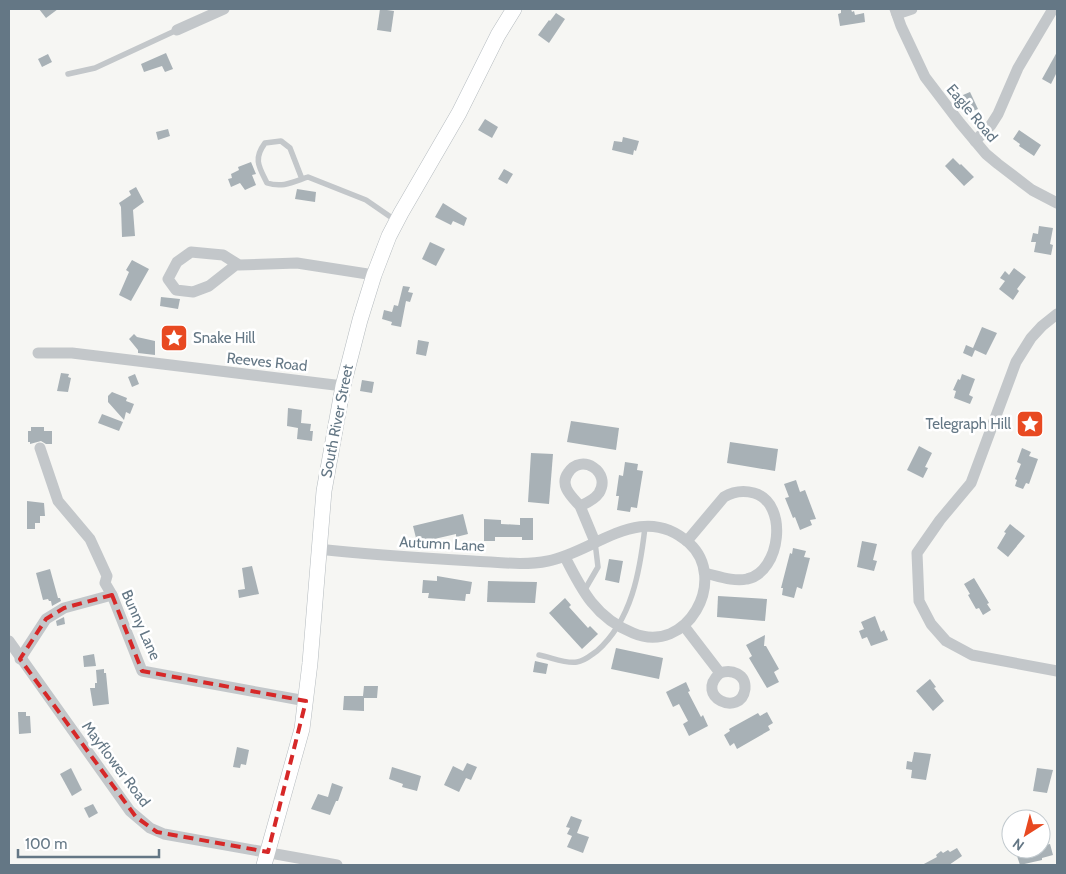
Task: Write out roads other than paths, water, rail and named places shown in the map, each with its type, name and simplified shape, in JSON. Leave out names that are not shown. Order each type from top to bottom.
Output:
[{"type":"street","points":[[177,30],[224,9]]},
{"type":"street","name":"South River Street","points":[[266,859],[302,729],[324,491],[343,386],[355,336],[374,275],[397,221],[460,112],[498,35],[514,9]]},
{"type":"street","points":[[896,11],[912,9]]},
{"type":"street","points":[[975,141],[998,114],[1018,68],[1053,9]]},
{"type":"street","name":"Eagle Road","points":[[896,11],[925,77],[975,141],[998,164],[1032,190],[1057,203]]},
{"type":"street","points":[[237,264],[209,286],[193,292],[176,290],[168,278],[176,262],[191,252],[223,255],[237,264],[297,263],[374,275]]},
{"type":"street","points":[[1057,314],[1031,338],[1016,362],[971,483],[940,520],[917,554],[919,600],[932,624],[946,641],[972,655],[1057,671]]},
{"type":"street","name":"Reeves Road","points":[[38,353],[72,354],[343,386]]},
{"type":"street","name":"Bunny Lane","points":[[40,448],[58,501],[90,539],[107,576],[104,583],[112,596],[142,671],[306,701]]},
{"type":"street","points":[[565,557],[584,592],[596,609],[618,626],[634,634],[657,638],[675,632],[684,626],[700,601],[703,593],[705,573],[739,580],[761,572],[773,552],[777,525],[771,506],[760,494],[749,492],[731,493],[724,497],[687,541]]},
{"type":"street","points":[[580,506],[595,542]]},
{"type":"street","name":"Autumn Lane","points":[[318,549],[385,556],[536,563],[565,557],[610,535],[625,530],[645,527],[661,528],[687,541],[700,557],[705,573]]},
{"type":"street","points":[[20,659],[46,619],[64,608],[112,596]]},
{"type":"street","points":[[684,626],[720,673]]},
{"type":"street","name":"Mayflower Road","points":[[9,642],[130,811],[142,822],[157,832],[266,859],[337,865]]},
{"type":"lane","points":[[68,74],[95,68],[177,30]]},
{"type":"lane","points":[[302,179],[290,148],[281,141],[265,144],[259,151],[258,160],[267,183],[278,186],[302,179],[308,177],[366,200],[397,221]]},
{"type":"lane","points":[[539,654],[570,662],[583,661],[600,648],[618,626],[631,598],[645,527]]},
{"type":"lane","points":[[584,592],[598,567],[595,542]]},
{"type":"place","name":"Snake Hill","points":[[174,338]]},
{"type":"place","name":"Telegraph Hill","points":[[1030,424]]}]
